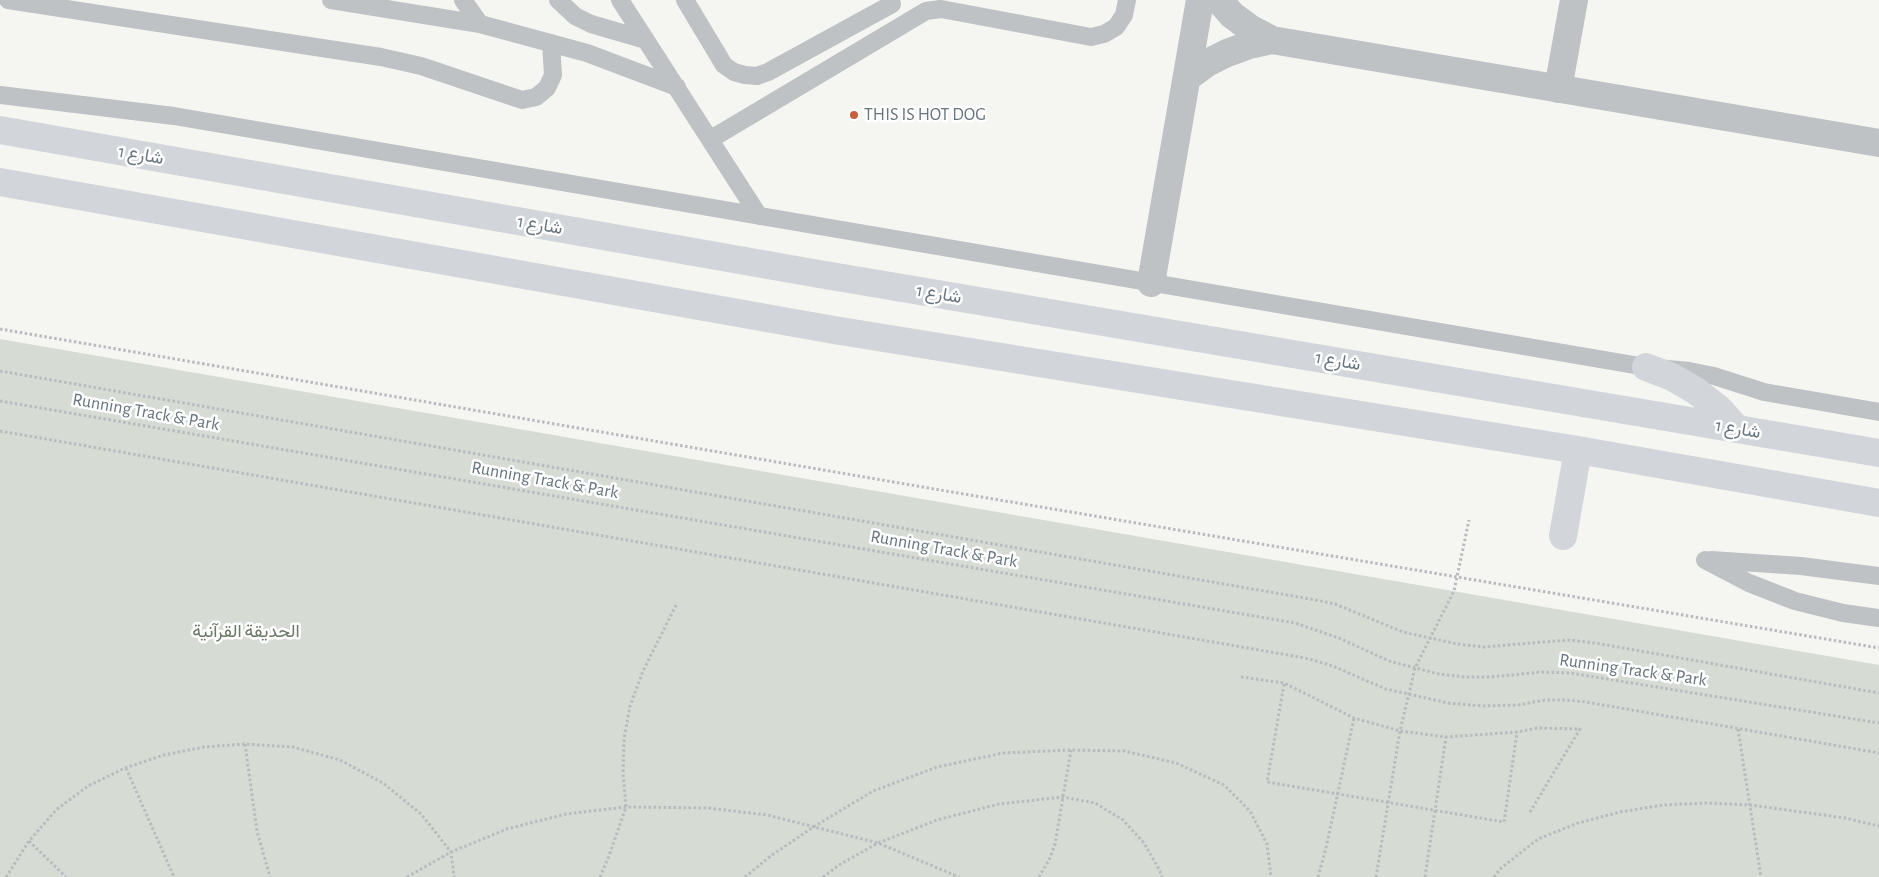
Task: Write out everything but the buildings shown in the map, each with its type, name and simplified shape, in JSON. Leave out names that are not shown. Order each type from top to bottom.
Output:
[{"type":"street","points":[[1151,283],[1200,0]]},
{"type":"street","points":[[1219,0],[1232,15],[1251,29],[1272,40],[1879,143]]},
{"type":"street","points":[[1558,89],[1574,0]]},
{"type":"street","points":[[1188,77],[1207,63],[1227,52],[1272,40]]},
{"type":"street","name":"شارع 1","points":[[0,130],[819,274],[1879,453]]},
{"type":"street","points":[[0,182],[834,330],[1578,450],[1879,503]]},
{"type":"street","points":[[1646,367],[1672,377],[1696,391],[1718,408],[1737,429]]},
{"type":"street","points":[[1563,536],[1578,450]]},
{"type":"lane","points":[[8,0],[380,58],[421,66],[522,100],[536,96],[547,88],[553,75],[551,43]]},
{"type":"lane","points":[[331,0],[379,4],[480,24],[587,52],[677,87]]},
{"type":"lane","points":[[463,0],[480,24]]},
{"type":"lane","points":[[558,0],[575,16],[591,24],[646,40]]},
{"type":"lane","points":[[620,0],[759,216]]},
{"type":"lane","points":[[685,0],[724,65],[734,72],[757,76],[768,72],[892,4]]},
{"type":"lane","points":[[711,139],[926,11],[941,8],[1091,37],[1104,34],[1116,27],[1124,15],[1127,0]]},
{"type":"lane","points":[[768,72],[782,97]]},
{"type":"lane","points":[[0,95],[174,116],[1646,367],[1689,371],[1764,392],[1879,412]]},
{"type":"lane","points":[[1879,576],[1802,566],[1705,560],[1749,583],[1796,601],[1844,613],[1879,618]]},
{"type":"path","points":[[0,329],[1457,578],[1879,648]]},
{"type":"path","points":[[0,371],[1316,600],[1335,604],[1403,632],[1457,644],[1484,647],[1568,640],[1595,643],[1879,693]]},
{"type":"path","name":"Running Track & Park","points":[[0,401],[1295,623],[1339,638],[1389,661],[1439,674],[1490,677],[1542,672],[1570,673],[1879,722]]},
{"type":"path","points":[[0,431],[1305,658],[1330,665],[1386,689],[1448,703],[1483,706],[1518,705],[1545,700],[1586,702],[1879,753]]},
{"type":"path","points":[[1376,877],[1400,731],[1415,668],[1454,591],[1469,520]]},
{"type":"path","points":[[600,877],[626,807],[623,773],[624,739],[630,706],[643,671],[677,603]]},
{"type":"path","points":[[1241,677],[1284,683],[1354,718],[1400,731],[1446,737],[1517,732],[1537,728],[1580,729],[1530,812]]},
{"type":"path","points":[[1284,683],[1267,782],[1504,822],[1517,732]]},
{"type":"path","points":[[1318,877],[1354,718]]},
{"type":"path","points":[[1738,729],[1761,877]]},
{"type":"path","points":[[1425,877],[1446,737]]},
{"type":"path","points":[[244,744],[256,831],[270,877]]},
{"type":"path","points":[[6,877],[30,841],[56,810],[88,786],[126,768],[164,755],[204,747],[244,744],[293,747],[340,760],[383,783],[421,814],[451,852],[454,877]]},
{"type":"path","points":[[1039,877],[1050,858],[1055,844],[1071,750]]},
{"type":"path","points":[[745,877],[772,855],[815,826],[873,791],[937,767],[1003,752],[1071,750],[1124,751],[1176,763],[1224,785],[1250,811],[1267,844],[1271,877]]},
{"type":"path","points":[[126,768],[174,877]]},
{"type":"path","points":[[823,877],[839,865],[878,843],[937,820],[999,804],[1063,796],[1095,803],[1123,820],[1144,843],[1162,877]]},
{"type":"path","points":[[1494,877],[1500,868],[1538,839],[1586,821],[1620,812],[1663,805],[1706,803],[1750,805],[1846,818],[1879,826]]},
{"type":"path","points":[[407,877],[451,852],[507,829],[566,814],[626,807],[708,808],[767,815],[878,843],[959,877]]},
{"type":"path","points":[[30,841],[66,877]]},
{"type":"green space","name":"الحديقة القرآنية","points":[[0,339],[1879,665],[1879,877],[0,877]]},
{"type":"place","name":"THIS IS HOT DOG","points":[[854,115]]}]
